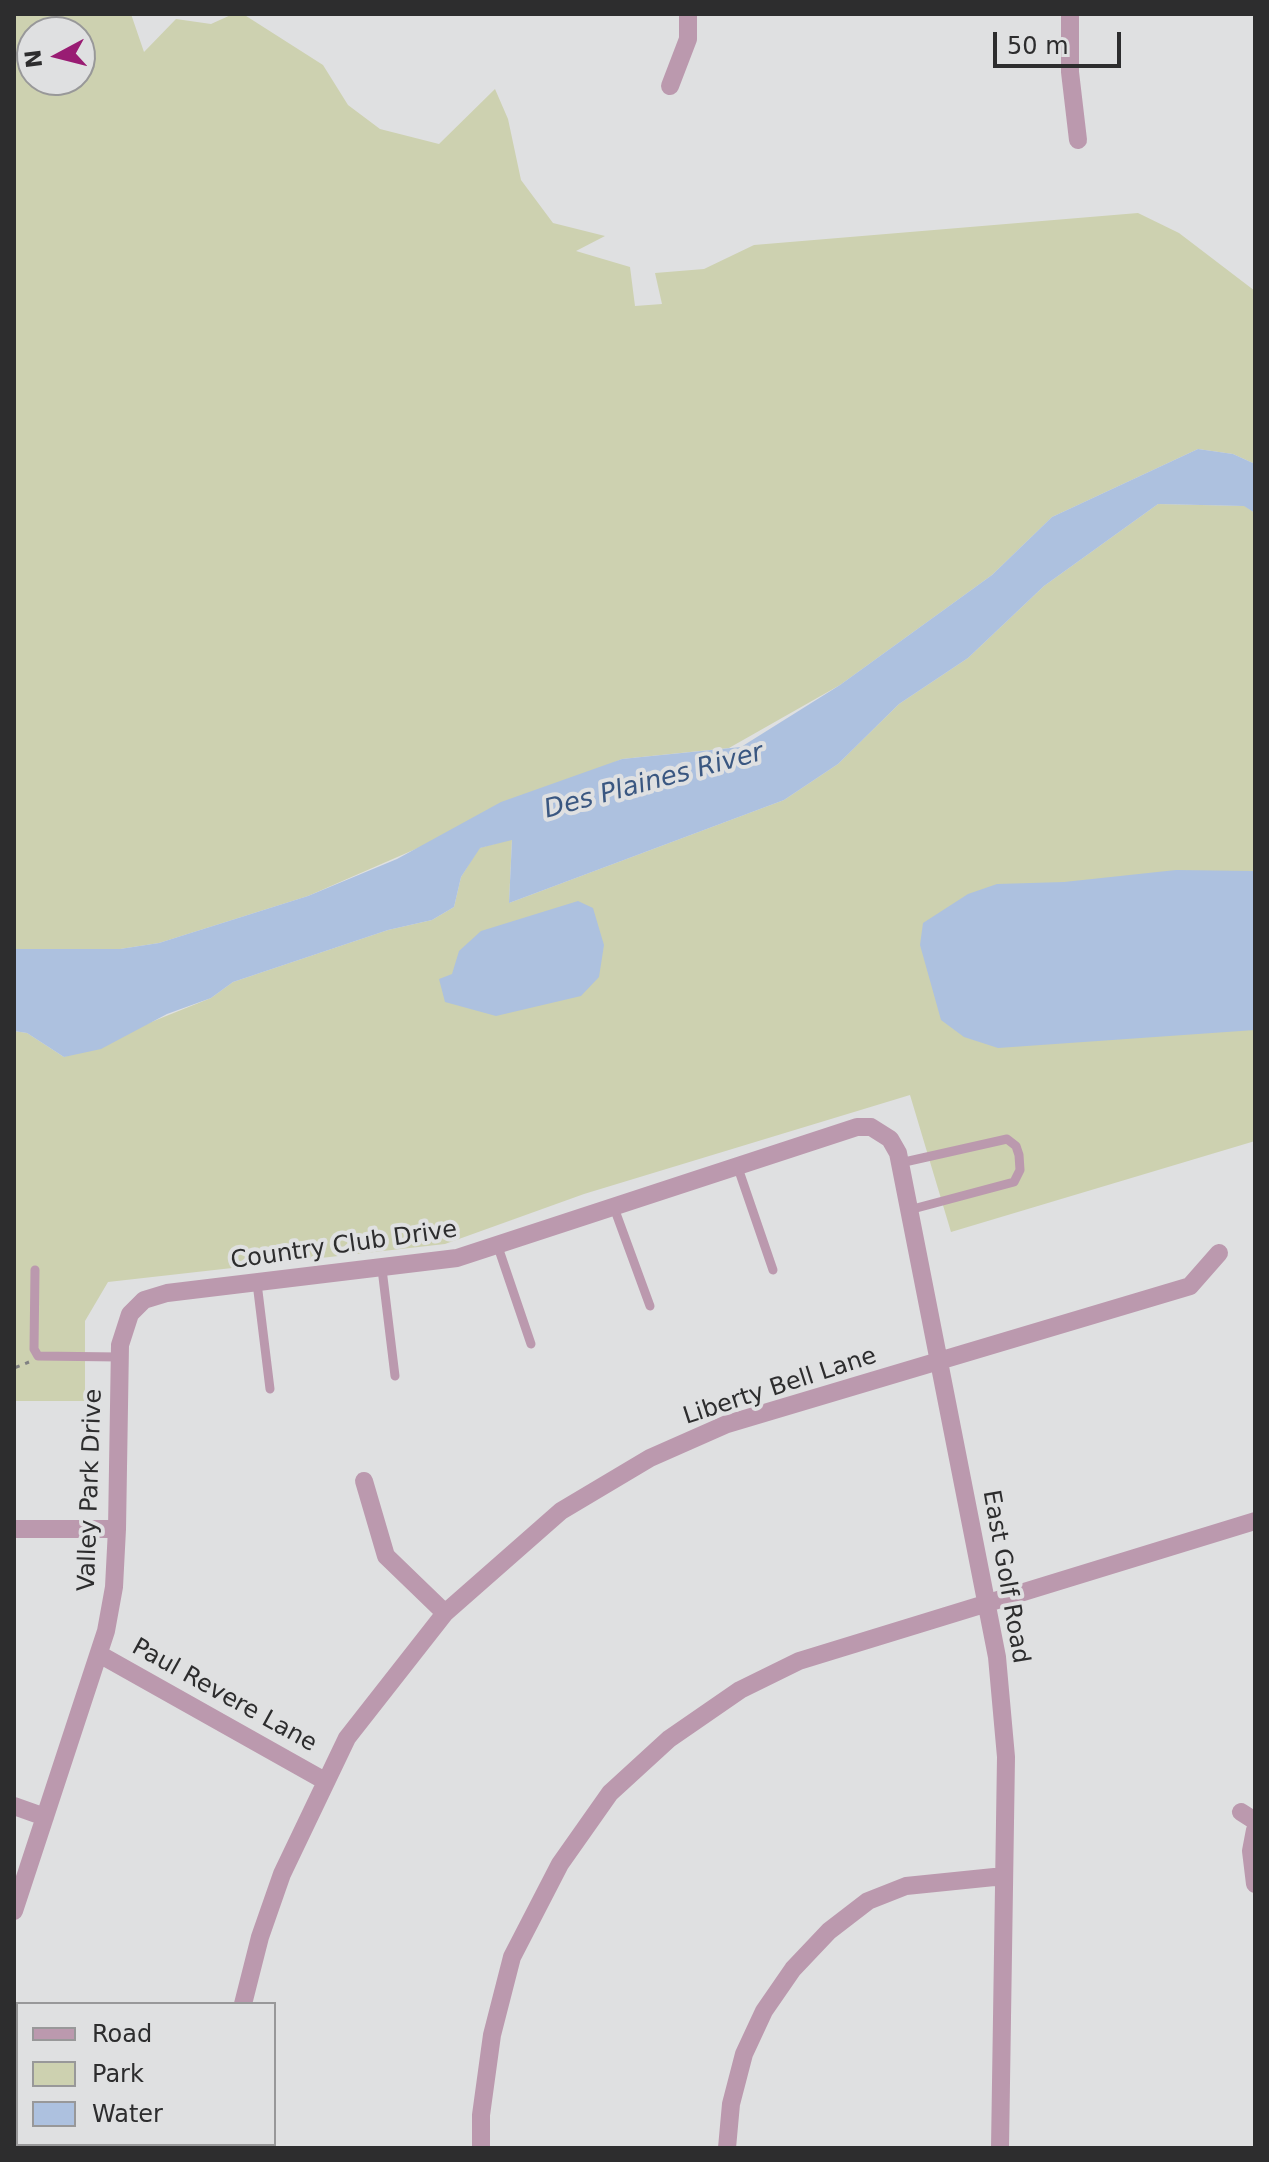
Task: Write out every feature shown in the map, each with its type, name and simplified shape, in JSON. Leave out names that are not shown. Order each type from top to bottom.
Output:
[{"type":"street","points":[[670,86],[688,39],[688,14]]},
{"type":"street","points":[[1070,14],[1070,72],[1078,140]]},
{"type":"street","name":"East Golf Road","points":[[781,1151],[857,1127],[871,1127],[890,1139],[900,1163],[997,1657],[1006,1757],[1000,2148]]},
{"type":"street","name":"Country Club Drive","points":[[119,1351],[130,1314],[144,1300],[167,1293],[457,1258],[781,1151]]},
{"type":"street","name":"Liberty Bell Lane","points":[[244,2002],[260,1937],[282,1874],[347,1738],[445,1613],[561,1511],[650,1458],[727,1424],[1190,1286],[1219,1253]]},
{"type":"street","name":"Valley Park Drive","points":[[14,1911],[99,1654],[114,1587],[119,1351]]},
{"type":"street","points":[[364,1481],[386,1556],[445,1613]]},
{"type":"street","points":[[481,2148],[481,2115],[492,2035],[512,1957],[560,1864],[610,1793],[669,1739],[740,1690],[799,1661],[1255,1521]]},
{"type":"street","points":[[14,1529],[117,1529]]},
{"type":"street","name":"Paul Revere Lane","points":[[99,1654],[325,1781]]},
{"type":"street","points":[[14,1806],[45,1817]]},
{"type":"street","points":[[1255,1830],[1251,1851],[1255,1884]]},
{"type":"street","points":[[727,2148],[731,2104],[744,2054],[764,2011],[793,1969],[829,1931],[868,1901],[906,1886],[1004,1876]]},
{"type":"lane","points":[[900,1163],[1007,1139],[1016,1146],[1019,1155],[1020,1170],[1014,1182],[909,1210]]},
{"type":"lane","points":[[737,1165],[773,1270]]},
{"type":"lane","points":[[613,1205],[650,1306]]},
{"type":"lane","points":[[497,1244],[531,1344]]},
{"type":"lane","points":[[382,1269],[395,1376]]},
{"type":"lane","points":[[35,1270],[34,1349],[38,1356],[119,1351]]},
{"type":"lane","points":[[257,1283],[270,1389]]},
{"type":"green space","points":[[14,14],[131,14],[144,52],[176,19],[211,24],[233,14],[243,14],[323,65],[348,105],[380,129],[439,144],[495,89],[508,119],[521,180],[553,223],[605,236],[576,251],[630,267],[635,306],[662,304],[655,273],[704,269],[754,245],[1138,213],[1179,233],[1255,291],[1255,464],[1233,454],[1198,449],[1052,517],[992,575],[840,685],[729,748],[622,759],[308,896],[159,943],[120,949],[14,949]]},
{"type":"green space","points":[[1158,504],[1245,506],[1255,513],[1255,1141],[951,1232],[910,1095],[584,1194],[445,1244],[108,1282],[85,1321],[85,1401],[14,1401],[14,1031],[27,1033],[64,1057],[211,998],[233,982],[388,930],[432,920],[454,907],[461,877],[479,848],[512,839],[509,903],[784,800],[838,764],[899,704],[968,658],[1044,586]]},
{"type":"water","name":"Des Plaines River","points":[[1198,449],[1233,454],[1255,464],[1255,513],[1244,506],[1158,504],[1044,586],[968,658],[899,704],[838,764],[784,800],[509,903],[512,840],[480,848],[461,877],[454,907],[432,920],[388,930],[233,982],[211,998],[167,1014],[101,1049],[64,1057],[27,1033],[14,1031],[14,949],[120,949],[159,943],[308,896],[397,859],[501,802],[622,759],[741,747],[840,685],[992,575],[1052,517]]},
{"type":"water","points":[[1176,870],[1255,871],[1255,1030],[998,1048],[964,1037],[941,1020],[920,945],[923,923],[968,894],[997,884],[1064,882]]},
{"type":"water","points":[[578,901],[593,908],[604,945],[599,977],[581,996],[496,1016],[445,1002],[439,979],[452,974],[459,951],[481,931]]}]
